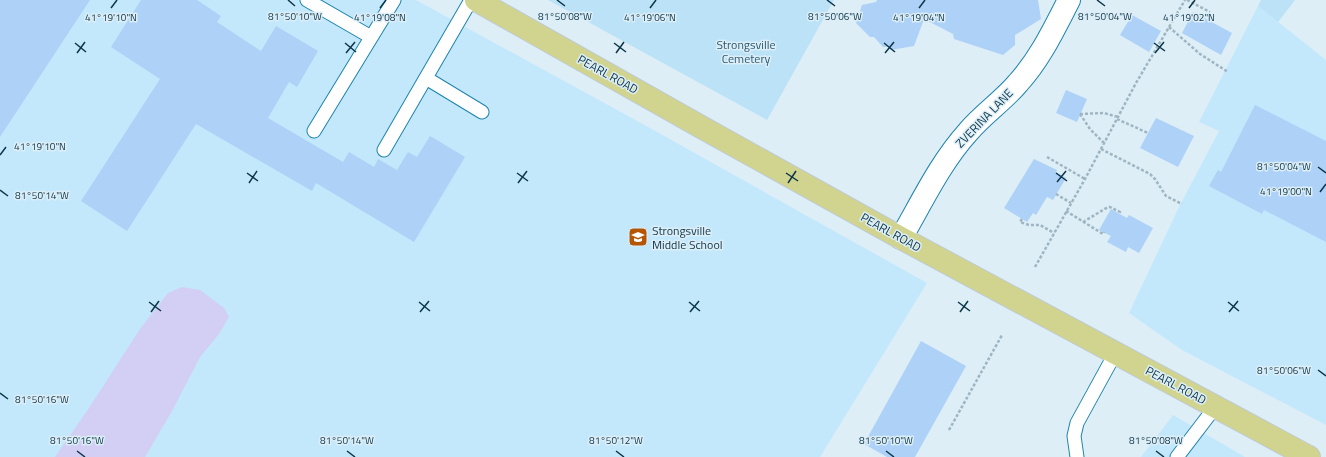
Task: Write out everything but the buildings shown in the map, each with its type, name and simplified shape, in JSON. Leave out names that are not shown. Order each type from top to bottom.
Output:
[{"type":"main road","name":"PEARL ROAD","points":[[476,0],[901,238],[1309,457]]},
{"type":"street","name":"ZVERINA LANE","points":[[901,238],[939,171],[953,151],[968,131],[1005,97],[1028,71],[1047,41],[1069,0]]},
{"type":"lane","points":[[307,0],[371,37]]},
{"type":"lane","points":[[314,131],[394,0]]},
{"type":"lane","points":[[384,150],[471,0]]},
{"type":"lane","points":[[426,78],[482,112]]},
{"type":"lane","points":[[1077,457],[1074,436],[1077,423],[1111,361]]},
{"type":"lane","points":[[1177,457],[1216,406]]},
{"type":"path","points":[[1035,267],[1117,118],[1186,0],[1210,12]]},
{"type":"path","points":[[1169,27],[1200,54],[1228,72]]},
{"type":"path","points":[[1104,143],[1090,129],[1080,114],[1104,113],[1148,133]]},
{"type":"path","points":[[1101,149],[1150,174],[1166,196],[1182,204]]},
{"type":"path","points":[[1047,157],[1085,178]]},
{"type":"path","points":[[1056,194],[1071,203]]},
{"type":"path","points":[[1083,222],[1108,207],[1120,212],[1119,214]]},
{"type":"path","points":[[1066,211],[1103,234],[1104,232]]},
{"type":"path","points":[[1022,219],[1020,222],[1029,225],[1040,225],[1054,233]]},
{"type":"path","points":[[949,430],[1002,335]]},
{"type":"shaded area","name":"Strongsville Middle School","points":[[0,0],[416,0],[650,128],[927,283],[820,457],[0,457]]},
{"type":"shaded area","points":[[1258,6],[1326,60],[1326,425],[1182,350],[1129,313],[1179,207],[1219,131],[1199,122]]},
{"type":"shaded area","points":[[182,287],[200,290],[224,308],[229,317],[219,334],[200,357],[172,411],[145,457],[55,457],[87,411],[140,329],[168,293]]},
{"type":"shaded area","points":[[1173,415],[1245,457],[1141,457]]},
{"type":"green space","name":"Strongsville Cemetery","points":[[548,0],[834,0],[767,120]]},
{"type":"green space","points":[[1261,0],[1295,0],[1278,22],[1258,6]]},
{"type":"place","name":"Strongsville Middle School","points":[[638,237]]}]
